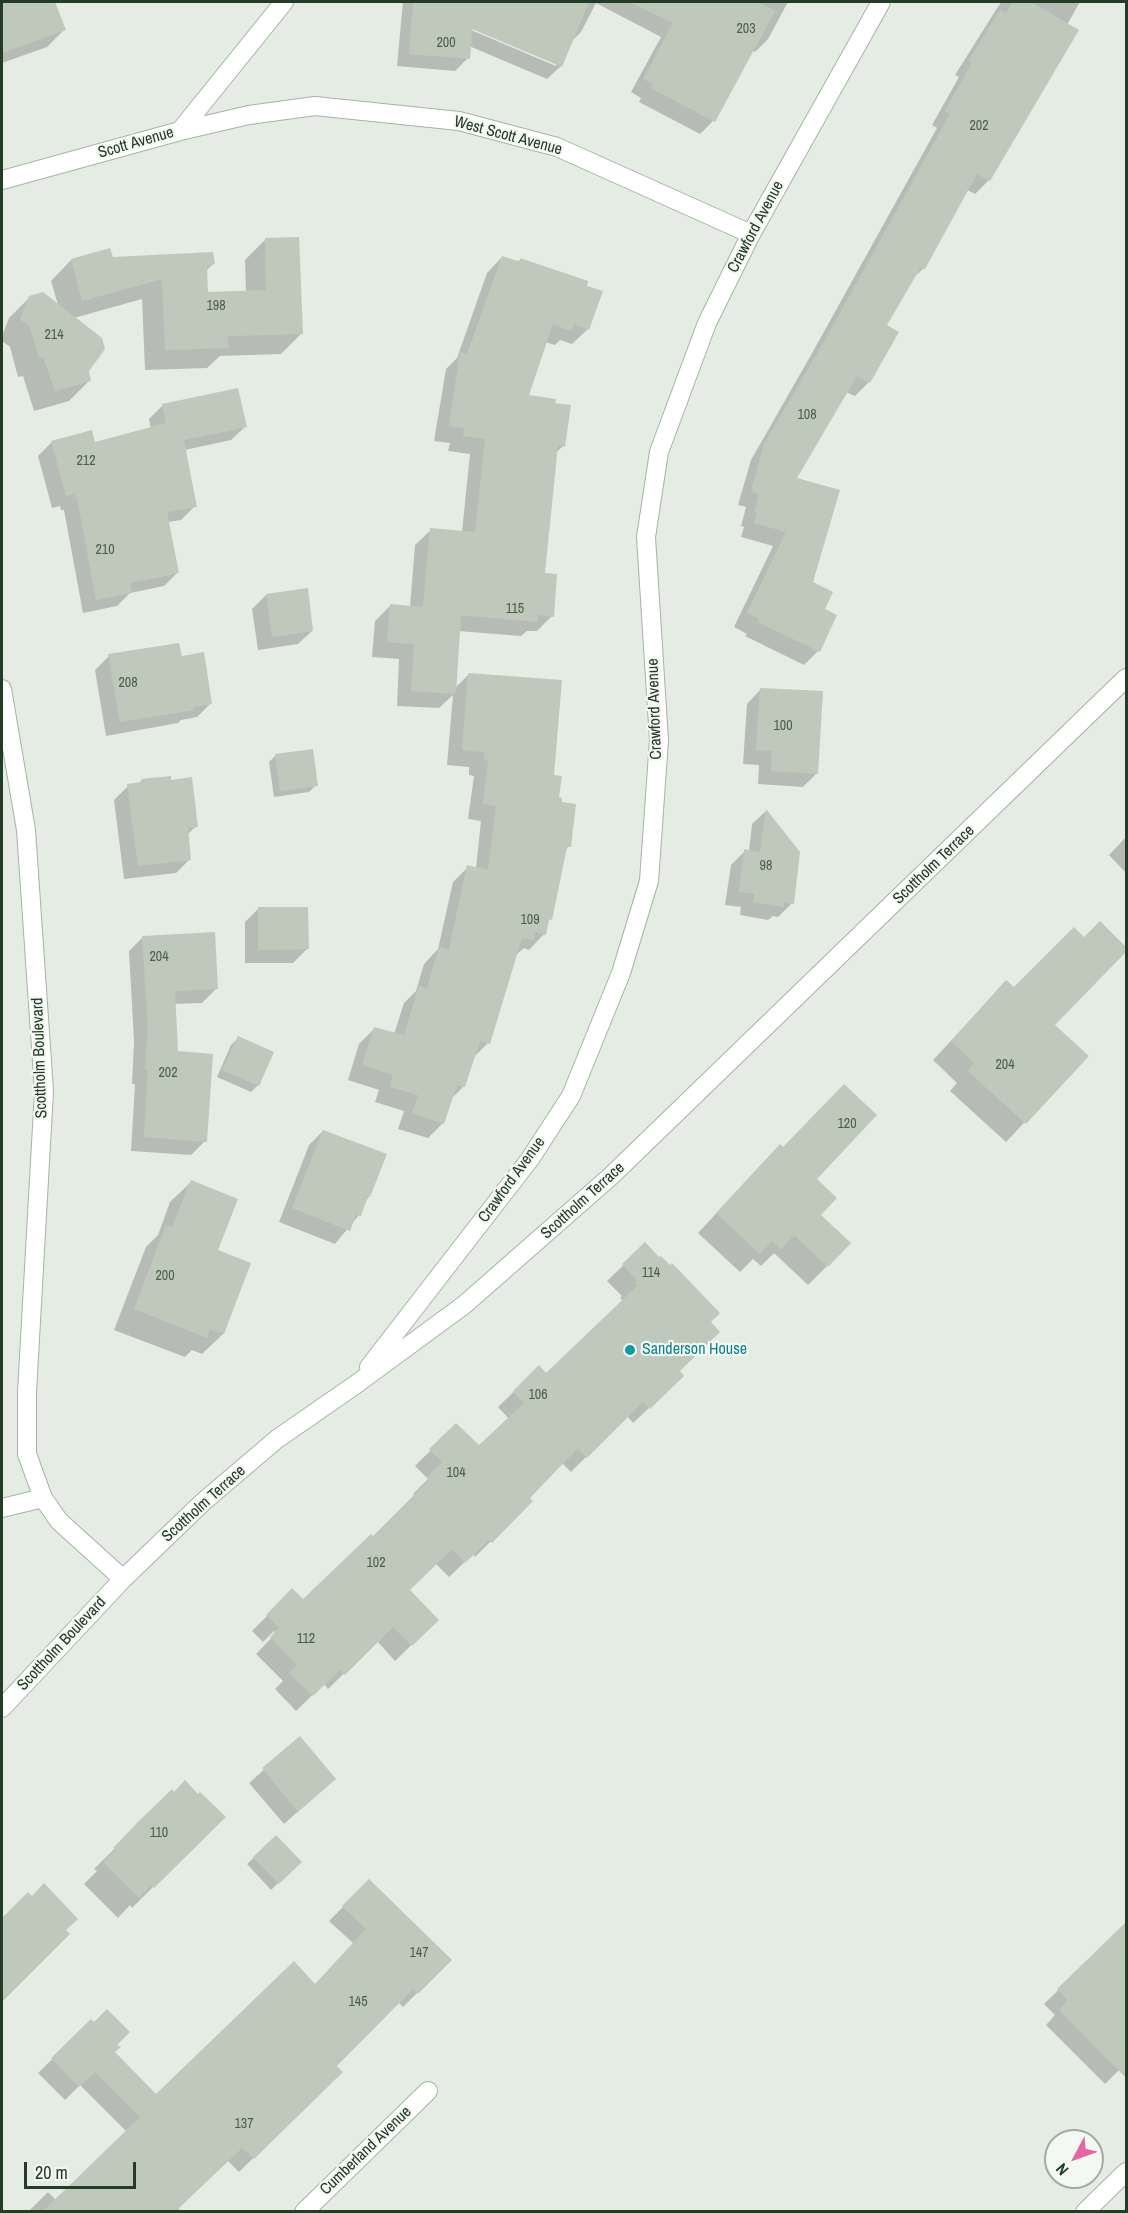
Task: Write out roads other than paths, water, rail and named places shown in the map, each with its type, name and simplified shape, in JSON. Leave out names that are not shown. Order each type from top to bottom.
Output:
[{"type":"street","name":"Scott Avenue","points":[[2,180],[180,131],[284,2]]},
{"type":"street","name":"Crawford Avenue","points":[[355,1385],[530,1159],[571,1096],[621,974],[649,881],[659,740],[646,537],[659,452],[707,323],[751,234],[881,2]]},
{"type":"street","name":"West Scott Avenue","points":[[180,131],[249,115],[315,106],[459,121],[557,147],[751,234]]},
{"type":"street","name":"Scottholm Terrace","points":[[123,1579],[203,1502],[277,1439],[464,1305],[612,1176],[1126,678]]},
{"type":"street","name":"Scottholm Boulevard","points":[[2,688],[26,830],[44,1091],[27,1392],[27,1454],[43,1498]]},
{"type":"street","points":[[2,1508],[43,1498],[59,1521],[123,1579]]},
{"type":"street","name":"Scottholm Boulevard","points":[[2,1708],[123,1579]]},
{"type":"street","name":"Cumberland Avenue","points":[[304,2211],[428,2091]]},
{"type":"street","points":[[1085,2211],[1126,2172]]},
{"type":"place","name":"Sanderson House","points":[[630,1350]]}]
